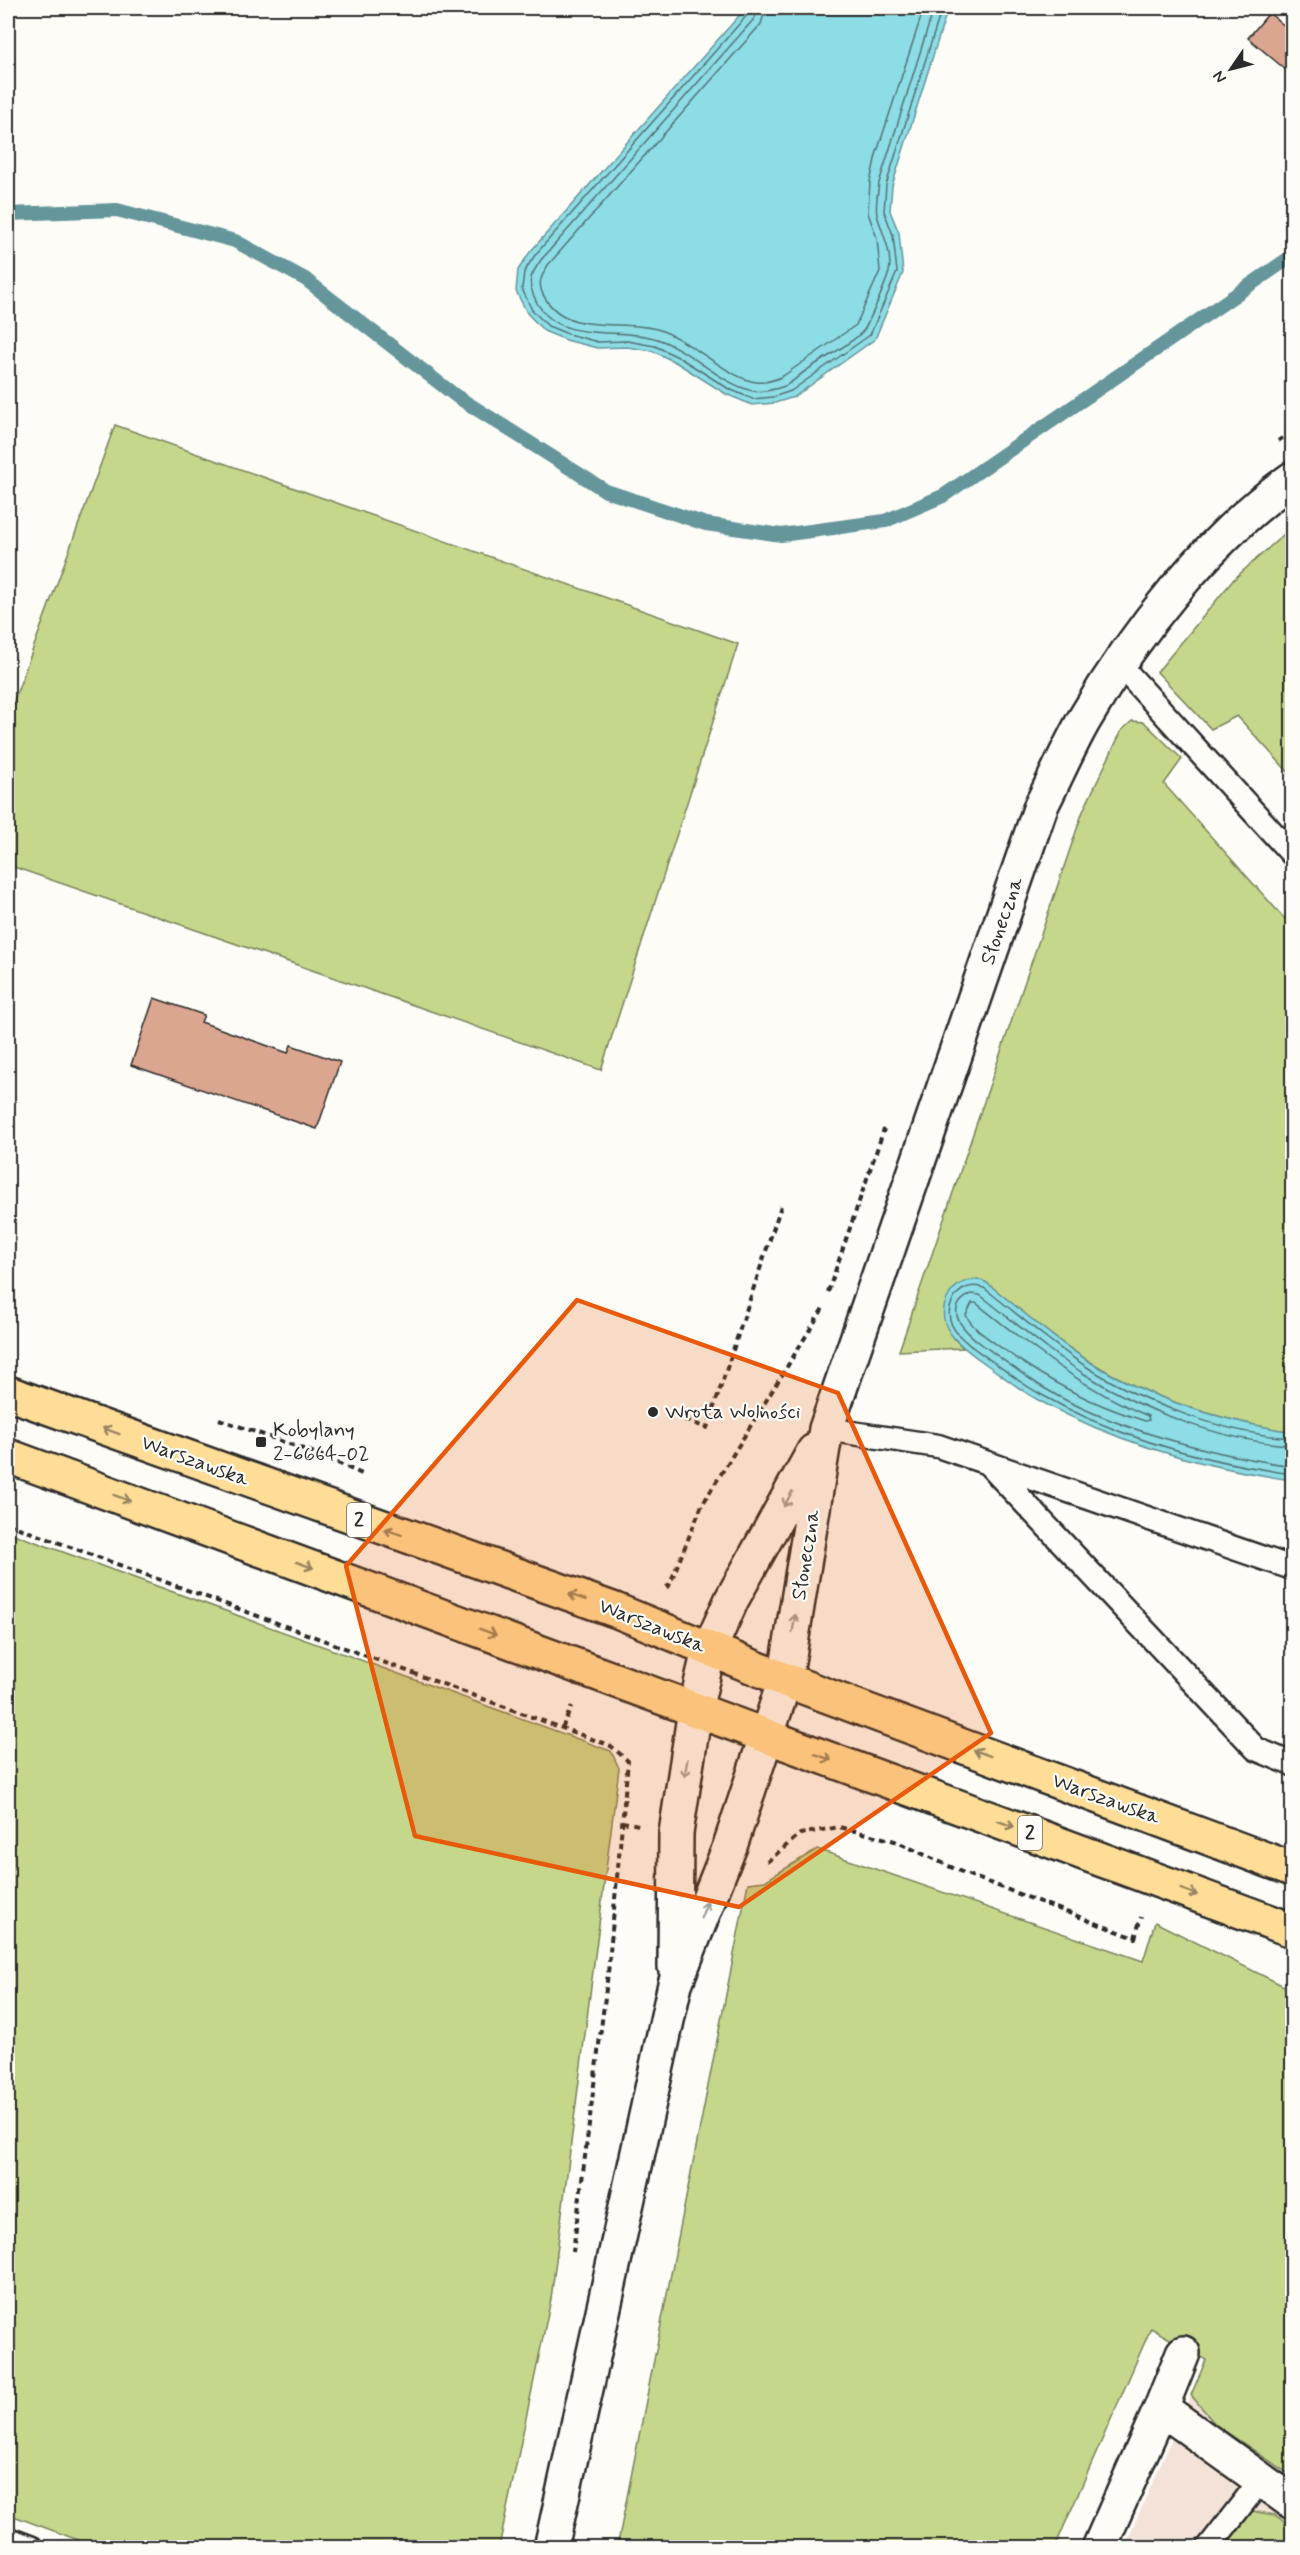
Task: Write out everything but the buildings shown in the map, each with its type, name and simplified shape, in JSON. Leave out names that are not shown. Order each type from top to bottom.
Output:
[{"type":"highway","name":"Warszawska","points":[[8,1394],[615,1610],[785,1680],[1293,1869]]},
{"type":"highway","name":"2","points":[[8,1456],[1293,1930]]},
{"type":"street","name":"Słoneczna","points":[[675,1984],[730,1846],[785,1680],[826,1429],[1041,806],[1083,721],[1119,664],[1162,607],[1210,552],[1272,494],[1293,479]]},
{"type":"street","name":"Słoneczna","points":[[675,1984],[676,1833],[695,1710],[709,1650],[732,1599],[826,1429]]},
{"type":"street","points":[[551,2547],[675,1984]]},
{"type":"street","points":[[1099,2547],[1183,2353]]},
{"type":"street","points":[[1161,2408],[1293,2502]]},
{"type":"lane","points":[[1119,664],[1293,854]]},
{"type":"lane","points":[[826,1429],[938,1446],[1293,1568]]},
{"type":"lane","points":[[988,1463],[1256,1749],[1293,1764]]},
{"type":"lane","points":[[1208,2547],[1261,2480]]},
{"type":"lane","points":[[8,2539],[32,2547]]},
{"type":"path","points":[[685,1420],[707,1428],[781,1206]]},
{"type":"path","points":[[660,1590],[669,1586],[702,1504],[825,1304]]},
{"type":"path","points":[[8,1524],[611,1746],[628,1761],[608,1973],[572,2257]]},
{"type":"path","points":[[622,1822],[676,1833]]},
{"type":"path","points":[[730,1846],[767,1862],[800,1834],[839,1827],[895,1841],[966,1874],[1135,1938],[1142,1916]]},
{"type":"highlighted area","points":[[577,1300],[838,1393],[991,1733],[739,1907],[415,1836],[346,1566]]},
{"type":"shaded area","points":[[1215,2340],[1292,2368],[1292,2547],[1124,2548]]},
{"type":"green space","points":[[115,425],[738,644],[601,1070],[8,865],[8,717]]},
{"type":"green space","points":[[1292,527],[1292,776],[1237,716],[1211,729],[1157,672],[1234,579]]},
{"type":"green space","points":[[1132,721],[1144,722],[1182,759],[1164,784],[1292,927],[1292,992],[1290,994],[1292,994],[1292,1432],[1241,1422],[1190,1408],[1141,1389],[1066,1346],[987,1283],[978,1280],[954,1338],[963,1348],[899,1351],[1083,811],[1122,730]]},
{"type":"green space","points":[[8,1532],[611,1751],[619,1768],[551,2299],[499,2547],[97,2547],[8,2514]]},
{"type":"green space","points":[[817,1849],[1143,1961],[1155,1922],[1292,1990],[1292,2476],[1216,2425],[1191,2395],[1206,2360],[1151,2328],[1055,2547],[617,2548],[748,1883],[765,1881]]},
{"type":"green space","points":[[1252,2511],[1275,2515],[1292,2528],[1292,2547],[1223,2548]]},
{"type":"water","points":[[746,8],[948,8],[892,186],[890,211],[899,233],[903,273],[875,339],[794,397],[775,403],[752,405],[726,394],[677,363],[653,351],[627,347],[597,348],[566,340],[544,331],[527,313],[516,291],[518,270],[530,252]]},
{"type":"water","points":[[978,1279],[987,1283],[1066,1346],[1093,1364],[1141,1389],[1190,1408],[1241,1422],[1292,1432],[1292,1480],[1227,1468],[1163,1452],[1069,1416],[1026,1393],[969,1352],[947,1328],[944,1308],[950,1293],[960,1284]]},
{"type":"waterway","points":[[8,214],[117,210],[235,241],[305,279],[456,396],[606,491],[706,524],[781,535],[885,521],[943,496],[1292,256]]},
{"type":"place","name":"Wrota Wolności","points":[[653,1412]]},
{"type":"place","name":"Kobylany 2-6664-02","points":[[261,1442]]}]
